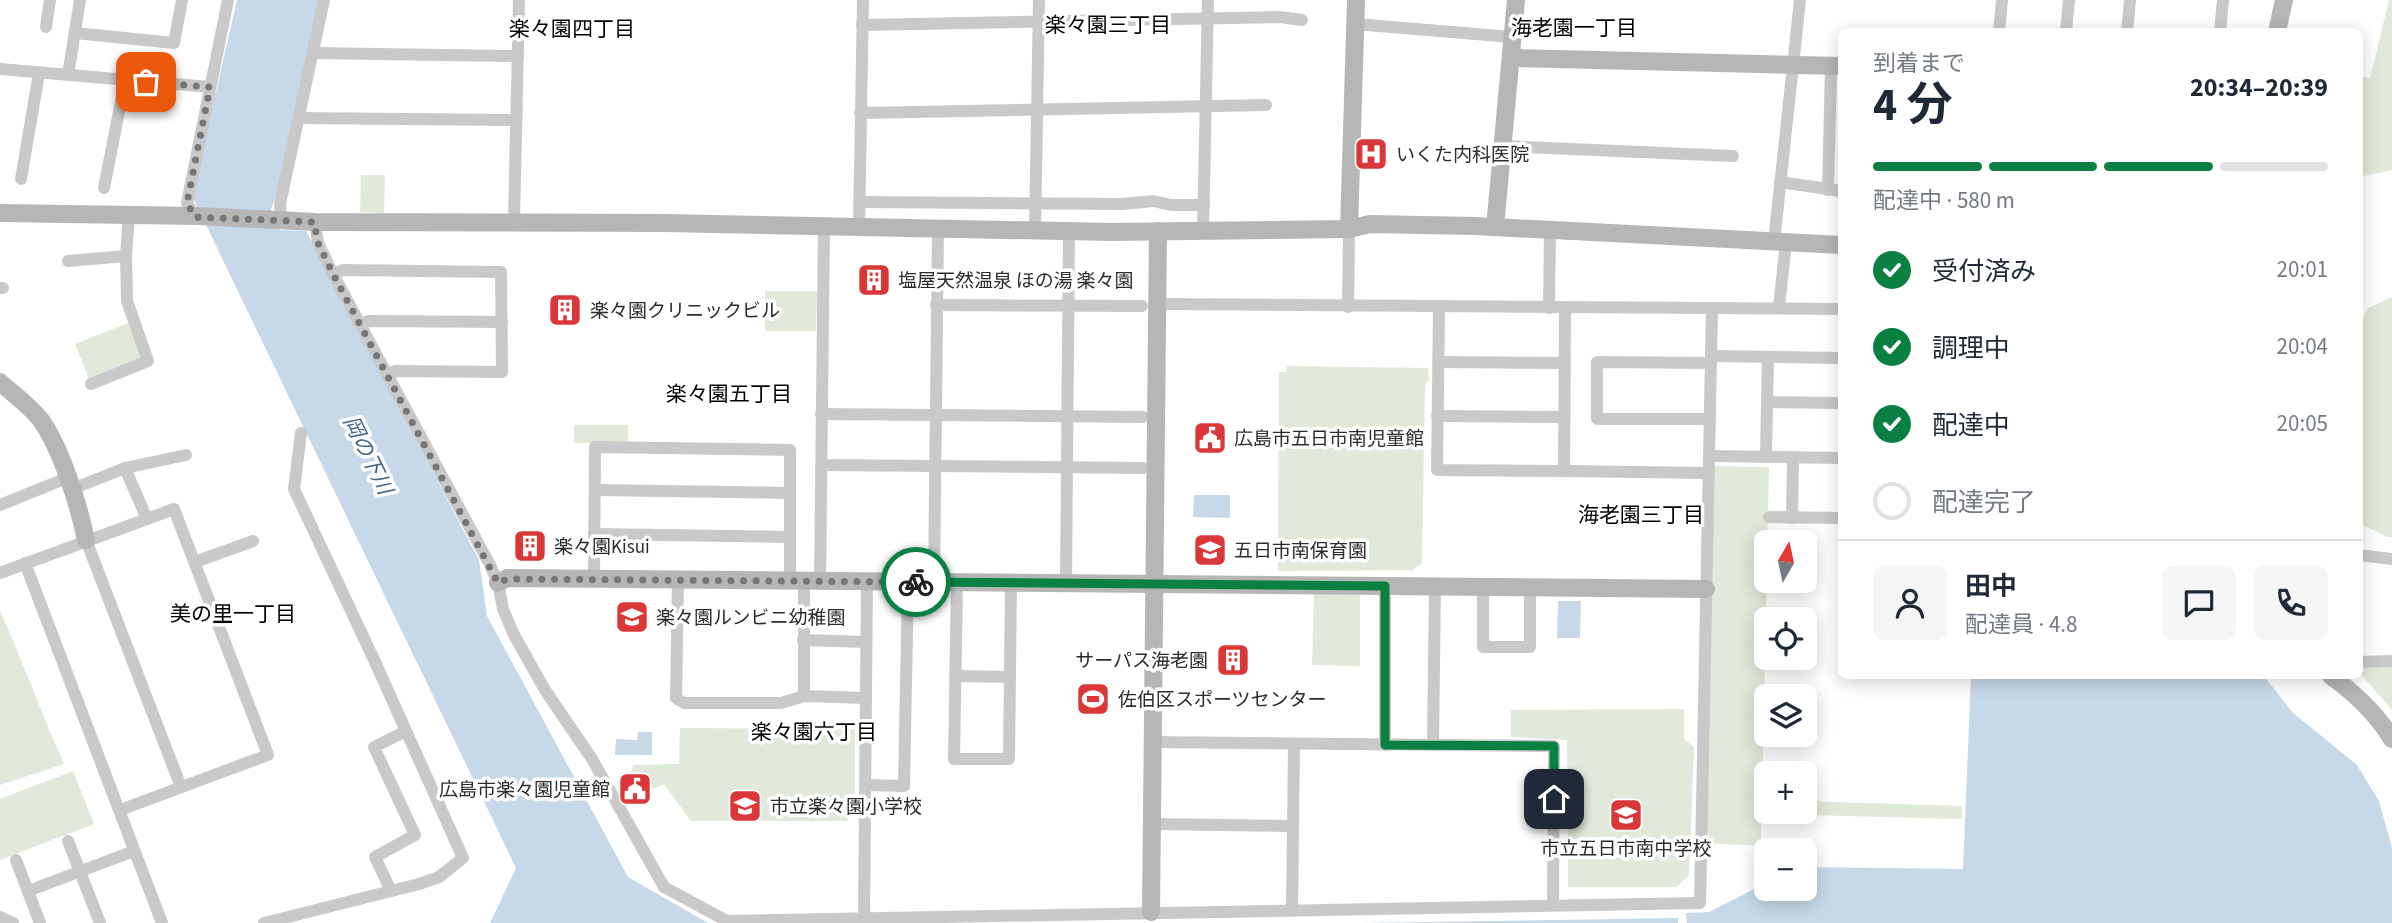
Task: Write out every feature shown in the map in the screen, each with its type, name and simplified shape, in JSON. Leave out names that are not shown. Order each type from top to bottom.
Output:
[{"type":"street","points":[[46,27],[50,0]]},
{"type":"street","points":[[68,75],[80,0]]},
{"type":"street","points":[[75,33],[174,43],[182,0]]},
{"type":"street","points":[[197,216],[187,203],[228,0]]},
{"type":"street","points":[[278,220],[324,0]]},
{"type":"street","points":[[514,222],[519,0]]},
{"type":"street","points":[[859,228],[863,0]]},
{"type":"street","points":[[1035,230],[1039,0]]},
{"type":"street","points":[[1203,231],[1208,0]]},
{"type":"street","points":[[1348,307],[1356,0]]},
{"type":"street","points":[[1495,227],[1516,0]]},
{"type":"street","points":[[1779,307],[1780,182],[1800,0]]},
{"type":"street","points":[[1999,28],[2001,0]]},
{"type":"street","points":[[2066,28],[2069,0]]},
{"type":"street","points":[[2127,28],[2130,0]]},
{"type":"street","points":[[2220,28],[2223,0]]},
{"type":"street","points":[[2278,28],[2284,0]]},
{"type":"street","points":[[862,25],[1279,17],[1302,20]]},
{"type":"street","points":[[1356,24],[1513,37]]},
{"type":"street","points":[[313,53],[517,56]]},
{"type":"street","points":[[1511,58],[1836,66],[1834,185],[1780,182]]},
{"type":"street","points":[[0,69],[210,87]]},
{"type":"street","points":[[21,179],[39,73]]},
{"type":"street","points":[[104,188],[125,81]]},
{"type":"street","points":[[860,113],[1266,105]]},
{"type":"street","points":[[299,118],[516,120]]},
{"type":"street","points":[[1502,146],[1733,156]]},
{"type":"street","points":[[860,202],[1123,204],[1153,201],[1171,205],[1204,205]]},
{"type":"street","points":[[0,213],[129,214],[314,222],[514,222],[1158,232],[1349,229],[1370,224],[1550,229],[1838,245]]},
{"type":"street","points":[[91,384],[148,361],[127,302],[129,214]]},
{"type":"street","points":[[314,222],[318,243],[333,274],[498,583],[503,609],[545,691],[593,759],[664,887],[727,922],[1700,903],[1712,309]]},
{"type":"street","points":[[804,696],[805,581],[821,465],[824,227]]},
{"type":"street","points":[[934,582],[938,229]]},
{"type":"street","points":[[1549,308],[1550,229]]},
{"type":"street","points":[[1066,583],[1069,231]]},
{"type":"street","points":[[1151,912],[1154,584],[1149,305],[1158,232]]},
{"type":"street","points":[[68,261],[126,256]]},
{"type":"street","points":[[333,274],[343,270],[502,271],[502,372],[395,371],[388,375]]},
{"type":"street","points":[[936,304],[1838,309]]},
{"type":"street","points":[[1438,308],[1437,470],[1708,473]]},
{"type":"street","points":[[1564,471],[1565,309]]},
{"type":"street","points":[[361,324],[368,321],[502,322]]},
{"type":"street","points":[[1766,457],[1768,357]]},
{"type":"street","points":[[1710,419],[1597,419],[1597,362],[1768,357],[1838,358]]},
{"type":"street","points":[[1438,362],[1564,363]]},
{"type":"street","points":[[0,382],[40,420],[70,484],[86,540],[181,787]]},
{"type":"street","points":[[1767,402],[1838,403]]},
{"type":"street","points":[[821,414],[1143,417]]},
{"type":"street","points":[[1437,416],[1564,417]]},
{"type":"street","points":[[264,923],[439,877],[463,858],[293,489],[301,433]]},
{"type":"street","points":[[594,579],[595,447],[790,450],[790,537],[805,581]]},
{"type":"street","points":[[0,505],[125,468],[186,456]]},
{"type":"street","points":[[1709,456],[1838,458]]},
{"type":"street","points":[[1792,518],[1793,458]]},
{"type":"street","points":[[821,465],[1143,468]]},
{"type":"street","points":[[125,468],[147,519]]},
{"type":"street","points":[[595,490],[790,493]]},
{"type":"street","points":[[0,573],[174,509],[268,755],[120,810]]},
{"type":"street","points":[[1769,517],[1838,519]]},
{"type":"street","points":[[594,534],[790,537]]},
{"type":"street","points":[[195,562],[253,541]]},
{"type":"street","points":[[2363,555],[2392,559]]},
{"type":"street","points":[[25,562],[162,923]]},
{"type":"street","points":[[498,583],[507,579],[594,579],[1706,589]]},
{"type":"street","points":[[678,580],[676,698],[684,704],[781,703],[804,696],[866,698]]},
{"type":"street","points":[[864,919],[867,581]]},
{"type":"street","points":[[865,785],[904,786],[908,582]]},
{"type":"street","points":[[957,582],[954,759],[1009,759],[1011,583]]},
{"type":"street","points":[[1385,586],[1385,745]]},
{"type":"street","points":[[1433,744],[1435,586]]},
{"type":"street","points":[[1483,586],[1483,647],[1530,648],[1530,587]]},
{"type":"street","points":[[803,640],[866,642]]},
{"type":"street","points":[[2363,662],[2392,661]]},
{"type":"street","points":[[956,676],[1010,677]]},
{"type":"street","points":[[2336,679],[2377,716],[2392,739]]},
{"type":"street","points":[[391,891],[374,857],[415,835],[374,747],[406,731]]},
{"type":"street","points":[[1153,742],[1554,746],[1553,905]]},
{"type":"street","points":[[1292,910],[1294,744]]},
{"type":"street","points":[[1152,824],[1293,826]]},
{"type":"street","points":[[68,841],[100,923]]},
{"type":"street","points":[[28,891],[134,852]]},
{"type":"street","points":[[16,860],[40,923]]},
{"type":"street","points":[[0,917],[13,923]]},
{"type":"green space","points":[[2389,0],[2392,0],[2392,170],[2363,176],[2363,77],[2370,78]]},
{"type":"green space","points":[[361,175],[385,175],[384,213],[360,212]]},
{"type":"green space","points":[[765,291],[817,291],[816,331],[765,331]]},
{"type":"green space","points":[[2392,297],[2392,537],[2363,525],[2363,319],[2368,308]]},
{"type":"green space","points":[[128,323],[142,358],[89,379],[75,344]]},
{"type":"green space","points":[[1287,366],[1428,368],[1429,380],[1425,384],[1422,563],[1413,570],[1278,571],[1279,372],[1286,372]]},
{"type":"green space","points":[[574,425],[628,425],[628,443],[574,443]]},
{"type":"green space","points":[[1713,466],[1769,467],[1768,530],[1754,530],[1754,593],[1766,593],[1766,607],[1754,607],[1754,670],[1765,670],[1764,684],[1754,684],[1754,747],[1763,747],[1763,761],[1754,761],[1754,824],[1761,824],[1761,838],[1754,838],[1754,846],[1705,843]]},
{"type":"green space","points":[[1314,592],[1360,592],[1360,666],[1312,665]]},
{"type":"green space","points":[[0,611],[64,764],[0,785]]},
{"type":"green space","points":[[2392,666],[2392,710],[2363,677],[2363,667]]},
{"type":"green space","points":[[1684,709],[1684,739],[1694,747],[1689,875],[1677,887],[1568,887],[1567,740],[1511,737],[1511,710]]},
{"type":"green space","points":[[680,728],[855,729],[855,798],[848,801],[848,821],[691,821],[664,784],[653,789],[645,777],[631,774],[633,765],[679,764]]},
{"type":"green space","points":[[73,771],[94,824],[0,860],[0,799]]},
{"type":"green space","points":[[1817,801],[1962,806],[1962,819],[1817,815]]},
{"type":"water","name":"岡の下川","points":[[237,0],[318,0],[284,175],[271,209],[280,230],[306,231],[479,560],[487,616],[628,877],[708,923],[490,923],[516,868],[192,196]]},
{"type":"water","points":[[1194,495],[1230,495],[1230,518],[1193,517]]},
{"type":"water","points":[[1558,601],[1581,601],[1580,638],[1557,638]]},
{"type":"water","points":[[1971,679],[2266,679],[2292,712],[2357,765],[2379,801],[2392,848],[2392,923],[1687,923],[1686,913],[1709,912],[1754,889],[1754,901],[1817,901],[1817,867],[1963,869]]},
{"type":"water","points":[[638,732],[652,732],[652,755],[615,755],[616,739],[637,740]]},
{"type":"water","points":[[1678,918],[1678,923],[1360,923]]},
{"type":"way so far","points":[[146,82],[210,87],[187,203],[195,217],[314,222],[318,243],[333,274],[498,583],[507,579],[916,582]]},
{"type":"place","name":"いくた内科医院","points":[[1371,154]]},
{"type":"place","name":"塩屋天然温泉 ほの湯 楽々園","points":[[874,280]]},
{"type":"place","name":"楽々園クリニックビル","points":[[565,310]]},
{"type":"place","name":"広島市五日市南児童館","points":[[1210,438]]},
{"type":"place","name":"楽々園Kisui","points":[[530,546]]},
{"type":"place","name":"五日市南保育園","points":[[1210,550]]},
{"type":"place","name":"楽々園ルンビニ幼稚園","points":[[632,617]]},
{"type":"place","name":"サーパス海老園","points":[[1233,660]]},
{"type":"place","name":"佐伯区スポーツセンター","points":[[1093,699]]},
{"type":"place","name":"広島市楽々園児童館","points":[[635,789]]},
{"type":"place","name":"市立楽々園小学校","points":[[745,806]]},
{"type":"place","name":"市立五日市南中学校","points":[[1626,815]]},
{"type":"district","name":"楽々園三丁目","points":[[1108,25]]},
{"type":"district","name":"海老園一丁目","points":[[1574,28]]},
{"type":"district","name":"楽々園四丁目","points":[[572,29]]},
{"type":"district","name":"楽々園五丁目","points":[[729,394]]},
{"type":"district","name":"海老園三丁目","points":[[1641,515]]},
{"type":"district","name":"美の里一丁目","points":[[233,614]]},
{"type":"district","name":"楽々園六丁目","points":[[814,732]]},
{"type":"route","points":[[916,582],[1385,586],[1385,745],[1554,746],[1554,799]]}]
